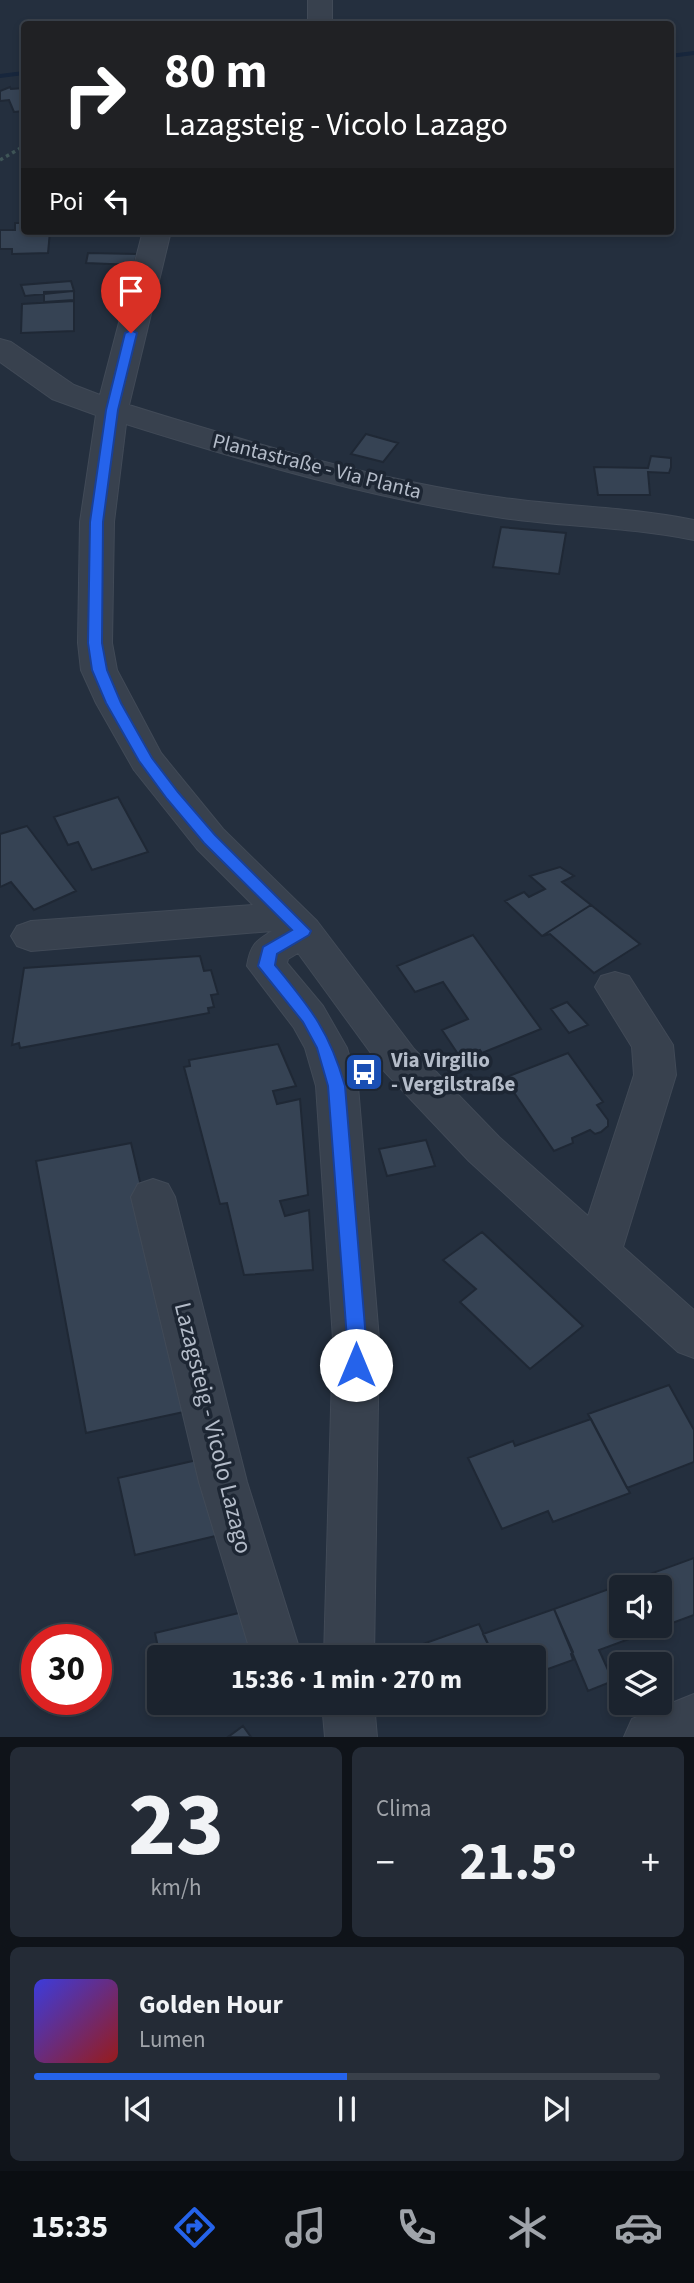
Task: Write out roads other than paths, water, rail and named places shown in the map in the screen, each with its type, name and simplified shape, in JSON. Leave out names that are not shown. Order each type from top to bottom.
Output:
[{"type":"street","points":[[320,0],[320,21]]},
{"type":"street","points":[[156,235],[112,410],[97,522],[95,643],[99,670],[114,703],[146,761],[173,796],[210,839],[293,921],[329,963],[399,1060],[484,1149],[694,1338]]},
{"type":"street","name":"Plantastraße - Via Planta","points":[[0,348],[63,392],[276,461],[368,484],[505,508],[656,522],[694,530]]},
{"type":"street","points":[[31,936],[263,919],[293,921]]},
{"type":"street","points":[[293,921],[269,951],[267,966],[309,1017],[326,1048],[337,1086],[356,1339],[349,1645]]},
{"type":"street","points":[[600,1252],[655,1075],[652,1045],[615,987]]},
{"type":"street","name":"Lazagsteig - Vicolo Lazago","points":[[153,1197],[223,1482],[273,1645]]},
{"type":"street","points":[[349,1715],[351,1737]]},
{"type":"street","points":[[650,1737],[694,1719]]},
{"type":"waterway","points":[[674,56],[694,53]]},
{"type":"waterway","points":[[0,76],[21,73]]},
{"type":"place","name":"Via Virgilio - Vergilstraße","points":[[364,1072]]}]
